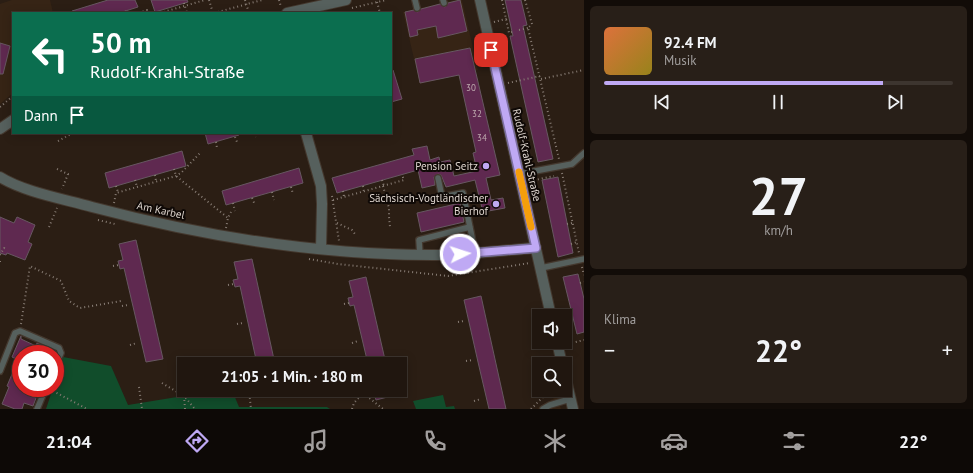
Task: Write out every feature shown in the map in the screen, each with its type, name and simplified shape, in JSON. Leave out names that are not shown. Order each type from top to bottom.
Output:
[{"type":"street","name":"Rudolf-Krahl-Straße","points":[[480,0],[550,309]]},
{"type":"street","points":[[294,12],[348,4]]},
{"type":"street","points":[[0,129],[12,121]]},
{"type":"street","points":[[306,134],[320,186],[322,204],[321,248]]},
{"type":"street","name":"Am Karbel","points":[[0,178],[29,190],[113,212],[227,236],[280,244],[321,248],[444,255],[536,248]]},
{"type":"lane","points":[[415,0],[417,8]]},
{"type":"lane","points":[[519,174],[572,164],[584,153]]},
{"type":"lane","points":[[438,178],[442,197],[463,193],[475,252]]},
{"type":"lane","points":[[420,254],[419,240],[470,227]]},
{"type":"lane","points":[[540,264],[582,259]]},
{"type":"lane","points":[[0,371],[15,333],[20,331],[52,345]]},
{"type":"lane","points":[[38,409],[43,397]]},
{"type":"lane","points":[[543,409],[572,404]]},
{"type":"path","points":[[162,12],[205,0]]},
{"type":"path","points":[[209,0],[213,12]]},
{"type":"path","points":[[245,0],[249,12]]},
{"type":"path","points":[[217,12],[262,0]]},
{"type":"path","points":[[348,4],[386,0]]},
{"type":"path","points":[[502,0],[509,33],[512,32]]},
{"type":"path","points":[[519,30],[528,28],[532,24],[525,0]]},
{"type":"path","points":[[377,2],[380,12]]},
{"type":"path","points":[[184,5],[187,12]]},
{"type":"path","points":[[524,15],[529,14]]},
{"type":"path","points":[[485,24],[507,19]]},
{"type":"path","points":[[528,28],[544,91],[572,223],[582,259]]},
{"type":"path","points":[[528,42],[532,41]]},
{"type":"path","points":[[532,62],[536,61]]},
{"type":"path","points":[[512,82],[584,70]]},
{"type":"path","points":[[538,92],[544,91]]},
{"type":"path","points":[[0,107],[12,97]]},
{"type":"path","points":[[543,112],[548,110]]},
{"type":"path","points":[[547,131],[552,130]]},
{"type":"path","points":[[58,141],[71,134]]},
{"type":"path","points":[[235,137],[237,142]]},
{"type":"path","points":[[216,142],[217,148]]},
{"type":"path","points":[[551,150],[556,149]]},
{"type":"path","points":[[113,212],[116,193],[176,176],[182,172],[201,152]]},
{"type":"path","points":[[57,169],[68,174],[59,198]]},
{"type":"path","points":[[174,170],[176,176],[228,218]]},
{"type":"path","points":[[322,204],[404,180],[402,174]]},
{"type":"path","points":[[155,175],[156,181]]},
{"type":"path","points":[[534,180],[555,176]]},
{"type":"path","points":[[135,180],[137,187]]},
{"type":"path","points":[[382,180],[389,208],[390,227]]},
{"type":"path","points":[[560,186],[564,185]]},
{"type":"path","points":[[116,186],[118,192]]},
{"type":"path","points":[[362,186],[364,192]]},
{"type":"path","points":[[291,187],[293,194]]},
{"type":"path","points":[[272,192],[274,200]]},
{"type":"path","points":[[343,192],[344,197]]},
{"type":"path","points":[[252,198],[255,205]]},
{"type":"path","points":[[233,203],[235,211]]},
{"type":"path","points":[[564,205],[568,204]]},
{"type":"path","points":[[49,227],[57,209]]},
{"type":"path","points":[[227,236],[226,227],[231,212]]},
{"type":"path","points":[[337,223],[352,230],[355,234]]},
{"type":"path","points":[[567,224],[572,223]]},
{"type":"path","points":[[571,244],[577,242]]},
{"type":"path","points":[[0,255],[4,248],[8,250]]},
{"type":"path","points":[[448,276],[540,264]]},
{"type":"path","points":[[113,266],[119,265]]},
{"type":"path","points":[[20,331],[30,266],[61,281],[69,301],[80,308],[121,301]]},
{"type":"path","points":[[580,283],[584,282]]},
{"type":"path","points":[[228,286],[234,284]]},
{"type":"path","points":[[344,304],[349,303]]},
{"type":"path","points":[[122,306],[128,305]]},
{"type":"path","points":[[458,322],[464,321]]},
{"type":"path","points":[[237,324],[243,323]]},
{"type":"path","points":[[572,343],[584,340]]},
{"type":"path","points":[[352,342],[358,341]]},
{"type":"path","points":[[130,345],[136,343]]},
{"type":"path","points":[[466,361],[473,360]]},
{"type":"path","points":[[162,383],[177,392]]},
{"type":"path","points":[[139,387],[142,409]]},
{"type":"path","points":[[352,409],[354,403],[363,393],[383,409]]},
{"type":"path","points":[[64,397],[87,409]]},
{"type":"path","points":[[184,397],[185,409]]},
{"type":"path","points":[[185,397],[194,409]]},
{"type":"path","points":[[250,397],[251,409]]},
{"type":"path","points":[[532,408],[543,397]]},
{"type":"path","points":[[474,401],[482,399]]},
{"type":"shaded area","points":[[12,0],[50,0],[53,12],[12,12],[12,94],[0,104],[0,4]]},
{"type":"shaded area","points":[[455,0],[462,0],[478,70],[420,84],[403,12]]},
{"type":"shaded area","points":[[558,397],[561,409],[537,409]]},
{"type":"green space","points":[[64,357],[111,366],[128,405],[177,397],[235,397],[239,407],[327,407],[330,409],[46,409],[50,397],[64,397]]},
{"type":"green space","points":[[443,395],[446,407],[454,406],[455,409],[416,409],[413,401]]},
{"type":"building","points":[[108,0],[135,0],[138,7],[122,12],[72,11]]},
{"type":"building","points":[[151,0],[187,0],[188,2],[155,12]]},
{"type":"building","points":[[460,0],[467,31],[438,38],[436,26],[417,30],[418,35],[410,37],[405,12],[414,10],[418,12],[421,9],[440,4],[445,7],[448,3]]},
{"type":"building","points":[[505,0],[521,0],[527,25],[523,26],[553,159],[538,162],[510,36],[513,36]]},
{"type":"building","points":[[0,43],[10,46],[3,74],[0,74]]},
{"type":"building","points":[[470,48],[500,175],[486,178],[491,200],[503,198],[505,208],[483,212],[475,180],[446,187],[441,175],[438,174],[434,177],[435,185],[422,188],[418,170],[337,193],[332,178],[414,155],[412,149],[427,146],[430,160],[439,157],[440,162],[450,160],[454,176],[477,171],[473,153],[476,152],[459,75],[420,83],[415,59]]},
{"type":"building","points":[[392,70],[402,99],[392,102]]},
{"type":"building","points":[[205,134],[239,134],[239,135],[208,144]]},
{"type":"building","points":[[182,151],[186,166],[109,188],[105,173]]},
{"type":"building","points":[[299,168],[303,183],[226,205],[222,191]]},
{"type":"building","points":[[558,177],[573,253],[558,257],[542,180]]},
{"type":"building","points":[[460,203],[464,222],[421,232],[417,213]]},
{"type":"building","points":[[0,217],[14,223],[17,217],[35,225],[28,242],[32,244],[25,260],[7,253],[6,255],[0,253]]},
{"type":"building","points":[[136,240],[163,359],[146,362],[124,268],[120,269],[118,261],[123,260],[119,244]]},
{"type":"building","points":[[252,259],[273,357],[255,357],[240,286],[235,287],[233,280],[238,279],[234,262]]},
{"type":"building","points":[[578,274],[584,299],[584,332],[577,334],[563,277]]},
{"type":"building","points":[[366,277],[384,357],[366,357],[354,305],[350,306],[348,298],[353,297],[349,281]]},
{"type":"building","points":[[481,296],[506,409],[489,409],[464,300]]},
{"type":"building","points":[[21,336],[21,339],[34,345],[17,345]]},
{"type":"building","points":[[12,374],[12,397],[34,397],[36,398],[33,406],[24,403],[22,409],[15,409],[2,404],[9,387],[7,386]]},
{"type":"building","points":[[375,397],[388,397],[376,400]]},
{"type":"slow traffic","points":[[519,172],[531,227]]},
{"type":"place","name":"Pension Seitz","points":[[486,166]]},
{"type":"place","name":"Sächsisch-Vogtländischer Bierhof","points":[[496,204]]},
{"type":"route","points":[[460,254],[536,248],[491,50]]}]
